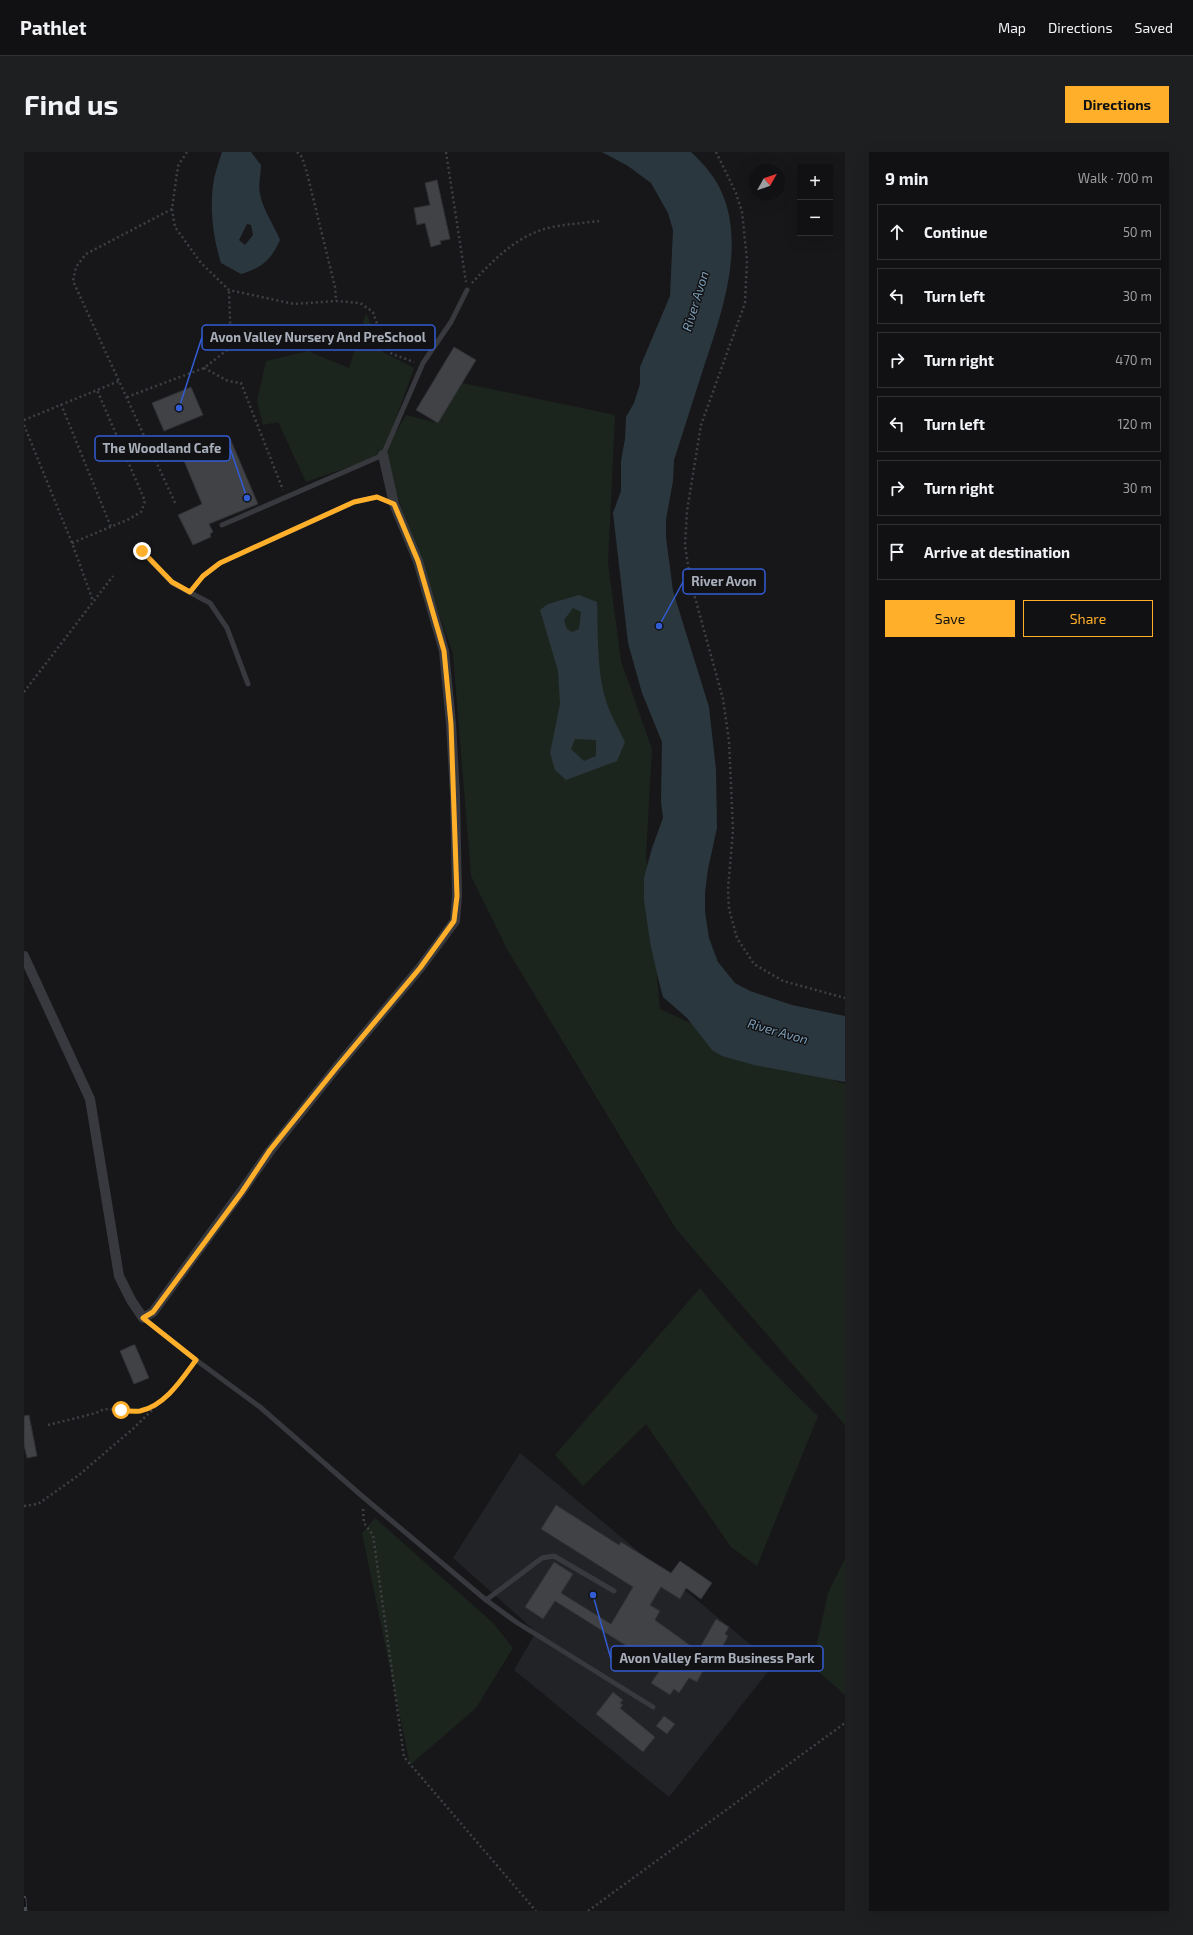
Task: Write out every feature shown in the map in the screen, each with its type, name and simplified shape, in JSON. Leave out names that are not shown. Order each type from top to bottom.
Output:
[{"type":"street","points":[[24,956],[90,1099],[119,1276],[131,1300],[143,1318],[153,1312],[242,1192],[270,1150],[420,968],[454,921],[457,896],[455,795],[451,724],[444,651],[418,561],[394,504],[382,455]]},
{"type":"lane","points":[[222,525],[382,455],[423,363],[451,322],[467,290]]},
{"type":"lane","points":[[190,592],[203,576],[220,563],[354,502],[377,497],[394,504]]},
{"type":"lane","points":[[142,551],[172,582],[210,603],[227,628],[248,684]]},
{"type":"lane","points":[[143,1318],[196,1360],[260,1407],[362,1496],[486,1600],[516,1622],[653,1707]]},
{"type":"lane","points":[[486,1600],[542,1558],[554,1556],[614,1591]]},
{"type":"path","points":[[187,152],[178,166],[172,209],[176,227],[201,263],[229,290],[294,304],[336,301],[360,303],[373,312],[385,347],[392,354],[402,359],[423,363]]},
{"type":"path","points":[[298,152],[302,157],[307,173],[336,301]]},
{"type":"path","points":[[446,152],[464,261],[467,290]]},
{"type":"path","points":[[716,152],[736,193],[742,212],[747,260],[745,303],[701,425],[687,511],[685,546],[691,583],[723,699],[729,742],[733,830],[728,889],[729,908],[737,938],[754,964],[783,981],[845,998]]},
{"type":"path","points":[[172,209],[86,254],[76,267],[73,281],[176,505]]},
{"type":"path","points":[[467,290],[499,255],[523,238],[551,228],[599,221]]},
{"type":"path","points":[[127,398],[204,368],[231,347],[229,290]]},
{"type":"path","points":[[204,368],[228,381],[241,383],[286,497]]},
{"type":"path","points":[[24,420],[119,381]]},
{"type":"path","points":[[72,543],[111,527],[141,512],[145,501],[97,390]]},
{"type":"path","points":[[62,404],[111,527]]},
{"type":"path","points":[[24,425],[72,543],[93,601]]},
{"type":"path","points":[[24,692],[112,576]]},
{"type":"path","points":[[24,1506],[38,1504],[54,1494],[109,1450],[178,1384],[196,1360]]},
{"type":"path","points":[[48,1425],[96,1413],[104,1409],[139,1411],[156,1405]]},
{"type":"path","points":[[362,1496],[364,1523],[373,1534],[404,1756],[536,1911]]},
{"type":"path","points":[[588,1911],[845,1723]]},
{"type":"shaded area","points":[[366,313],[383,352],[414,368],[384,452],[406,415],[438,423],[462,383],[615,415],[608,563],[621,661],[652,749],[646,855],[660,1009],[756,1053],[845,1084],[845,1425],[676,1229],[507,949],[471,876],[453,654],[383,455],[306,482],[278,422],[263,425],[257,401],[266,361],[308,351],[349,368]]},
{"type":"shaded area","points":[[700,1288],[757,1354],[818,1416],[757,1566],[731,1547],[646,1424],[583,1486],[555,1455]]},
{"type":"shaded area","points":[[520,1453],[774,1664],[669,1797],[514,1670],[536,1632],[453,1558]]},
{"type":"shaded area","points":[[375,1518],[493,1623],[513,1648],[476,1708],[410,1765],[362,1533]]},
{"type":"shaded area","points":[[845,1559],[845,1695],[812,1666],[828,1593]]},
{"type":"water","points":[[222,152],[251,152],[261,165],[259,187],[261,200],[280,240],[273,253],[265,262],[255,269],[241,274],[221,263],[214,233],[212,211],[213,189]],"holes":[[[247,224],[251,225],[253,235],[245,245],[239,240]]]},
{"type":"water","points":[[602,152],[691,152],[713,176],[722,193],[729,215],[732,239],[731,263],[727,287],[715,334],[674,460],[673,481],[666,520],[666,537],[673,591],[709,707],[716,770],[717,828],[708,869],[705,893],[705,912],[709,938],[718,962],[735,983],[750,991],[792,1005],[845,1016],[845,1082],[754,1065],[722,1056],[712,1050],[687,1018],[663,997],[658,978],[650,942],[644,900],[644,878],[652,848],[663,818],[661,802],[662,742],[642,693],[628,643],[613,513],[621,491],[621,461],[625,439],[626,417],[634,403],[640,384],[640,367],[670,296],[673,230],[668,213],[651,183],[628,166]]},
{"type":"water","points":[[579,595],[597,602],[598,650],[602,687],[609,709],[625,742],[617,761],[566,780],[555,770],[550,753],[560,704],[558,671],[540,610],[548,604]],"holes":[[[573,608],[581,612],[579,629],[572,632],[567,629],[564,620]],[[575,739],[596,740],[596,756],[584,761],[571,749]]]},
{"type":"building","points":[[437,180],[450,239],[440,241],[441,244],[431,247],[425,223],[417,225],[414,208],[430,205],[425,183]]},
{"type":"building","points":[[454,347],[476,360],[438,423],[416,410]]},
{"type":"building","points":[[191,387],[203,415],[164,431],[152,403]]},
{"type":"building","points":[[229,436],[258,504],[209,524],[213,532],[210,534],[211,537],[193,545],[178,515],[202,504],[182,456]]},
{"type":"building","points":[[135,1345],[149,1378],[134,1384],[120,1351]]},
{"type":"building","points":[[29,1415],[37,1456],[27,1458],[24,1445],[24,1416]]},
{"type":"building","points":[[556,1505],[619,1545],[621,1542],[671,1573],[680,1561],[712,1583],[701,1599],[686,1588],[680,1599],[661,1587],[650,1605],[660,1611],[655,1620],[698,1651],[716,1619],[729,1627],[725,1634],[728,1636],[722,1648],[718,1646],[716,1651],[714,1650],[697,1682],[689,1678],[679,1693],[674,1689],[670,1695],[651,1683],[665,1663],[640,1645],[636,1652],[555,1601],[543,1619],[525,1607],[554,1562],[573,1574],[561,1593],[611,1624],[633,1587],[541,1529]]},
{"type":"building","points":[[613,1692],[623,1700],[620,1703],[623,1705],[620,1708],[655,1737],[643,1752],[596,1714]]},
{"type":"building","points":[[664,1716],[675,1724],[667,1734],[656,1726]]},
{"type":"railway","points":[[24,1898],[25,1911]]},
{"type":"place","name":"Avon Valley Nursery And PreSchool","points":[[179,408]]},
{"type":"place","name":"The Woodland Cafe","points":[[247,498]]},
{"type":"place","name":"River Avon","points":[[659,626]]},
{"type":"place","name":"Avon Valley Farm Business Park","points":[[593,1595]]},
{"type":"route","points":[[121,1410],[139,1411],[156,1405],[178,1384],[196,1360],[143,1318],[153,1312],[242,1192],[270,1150],[420,968],[454,921],[457,896],[455,795],[451,724],[444,651],[418,561],[394,504],[377,497],[354,502],[220,563],[203,576],[190,592],[172,582],[142,551]]}]
